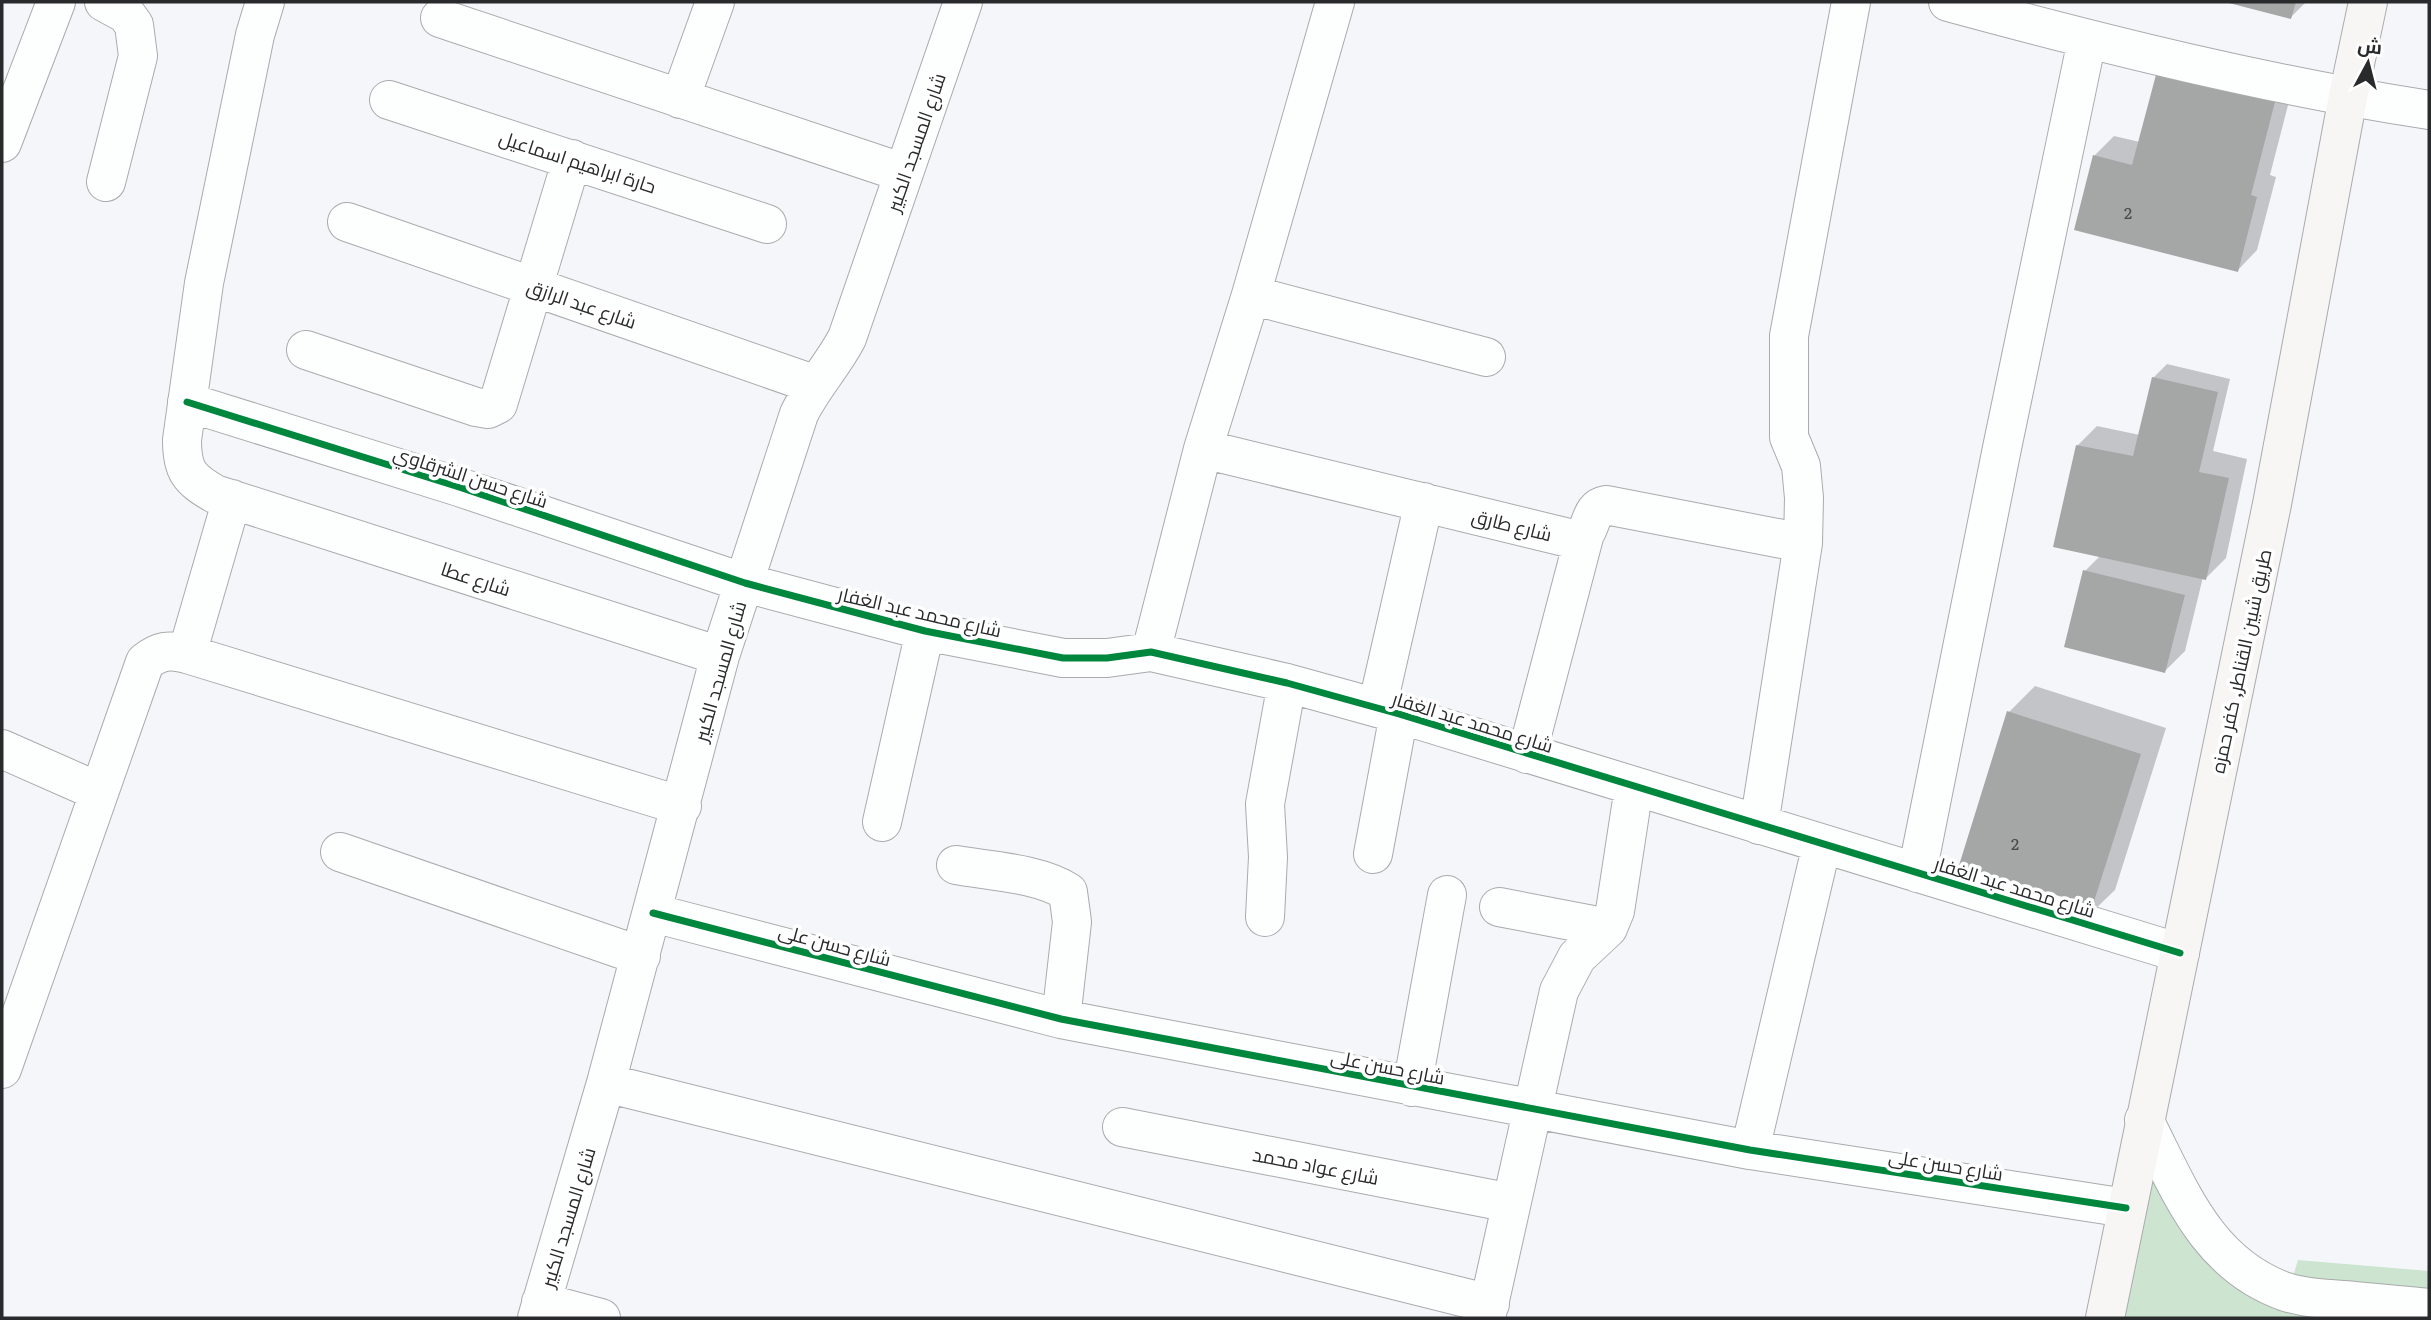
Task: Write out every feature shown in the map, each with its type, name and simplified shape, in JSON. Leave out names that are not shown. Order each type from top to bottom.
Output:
[{"type":"main road","name":"طريق شبين القناطر, كفر حمزه","points":[[2105,1318],[2272,504],[2368,2]]},
{"type":"street","points":[[2,143],[56,2]]},
{"type":"street","points":[[104,2],[126,14],[134,25],[138,56],[106,182]]},
{"type":"street","name":"شارع عطا","points":[[265,2],[255,35],[208,261],[182,440],[182,460],[193,481],[215,494],[720,656]]},
{"type":"street","points":[[680,99],[715,2]]},
{"type":"street","name":"شارع المسجد الكبير","points":[[539,1310],[606,1083],[720,656],[799,414],[847,338],[963,2]]},
{"type":"street","points":[[1151,652],[1203,449],[1251,295],[1335,2]]},
{"type":"street","points":[[1759,825],[1803,543],[1804,498],[1801,466],[1789,437],[1788,336],[1851,2]]},
{"type":"street","points":[[1948,2],[2087,40],[2348,97],[2429,110]]},
{"type":"street","points":[[440,18],[904,173]]},
{"type":"street","points":[[1917,873],[2087,40]]},
{"type":"street","name":"حارة ابراهيم اسماعيل","points":[[390,100],[767,223]]},
{"type":"street","points":[[306,350],[475,407],[488,409],[498,404],[572,159]]},
{"type":"street","name":"شارع عبد الرازق","points":[[346,222],[817,385]]},
{"type":"street","points":[[1251,295],[1486,357]]},
{"type":"street","name":"شارع حسن الشرقاوي","points":[[187,402],[458,487],[745,583]]},
{"type":"street","name":"شارع طارق","points":[[1203,449],[1577,540],[1584,537]]},
{"type":"street","points":[[187,654],[232,499]]},
{"type":"street","points":[[1373,854],[1388,711],[1424,502]]},
{"type":"street","points":[[1527,754],[1584,537],[1594,512],[1600,506],[1803,543]]},
{"type":"street","name":"شارع محمد عبد الغفار","points":[[745,583],[925,631],[1063,658],[1107,658],[1151,652],[1287,683],[1388,711],[2180,953]]},
{"type":"street","points":[[882,822],[925,631]]},
{"type":"street","points":[[2,1069],[145,662],[158,651],[175,650],[682,806]]},
{"type":"street","points":[[1265,916],[1268,857],[1265,804],[1287,683]]},
{"type":"street","points":[[2,749],[99,792]]},
{"type":"street","points":[[606,1083],[1488,1311],[1559,991],[1577,957],[1608,928],[1615,911],[1634,787]]},
{"type":"street","points":[[1751,1150],[1822,844]]},
{"type":"street","points":[[340,852],[641,956]]},
{"type":"street","points":[[956,865],[1047,882],[1068,892],[1072,922],[1061,1019]]},
{"type":"street","points":[[1412,1087],[1447,895]]},
{"type":"street","points":[[1499,907],[1608,928]]},
{"type":"street","name":"شارع حسن على","points":[[653,913],[1061,1019],[1751,1150],[2126,1208]]},
{"type":"street","points":[[2144,1120],[2181,1194],[2201,1226],[2225,1257],[2254,1278],[2288,1293],[2429,1308]]},
{"type":"street","name":"شارع عواد محمد","points":[[1122,1126],[1511,1203]]},
{"type":"street","points":[[539,1310],[601,1318]]},
{"type":"green space","points":[[2144,1120],[2181,1194],[2288,1293],[2298,1260],[2429,1271],[2429,1318],[2110,1318]]},
{"type":"building","points":[[2225,2],[2296,2],[2291,19]]},
{"type":"building","points":[[2157,71],[2275,102],[2251,195],[2257,197],[2238,272],[2074,230],[2093,155],[2132,165]]},
{"type":"building","points":[[2152,377],[2218,392],[2199,472],[2229,478],[2206,580],[2053,547],[2076,445],[2133,456]]},
{"type":"building","points":[[2083,570],[2185,595],[2165,673],[2064,647]]},
{"type":"building","points":[[2007,711],[2141,754],[2089,917],[1956,875]]},
{"type":"cycle path","points":[[187,402],[459,487],[745,583],[925,631],[1063,658],[1107,658],[1151,652],[1287,683],[1399,714],[2180,953]]},
{"type":"cycle path","points":[[653,913],[1061,1019],[1750,1150],[2126,1208]]}]
